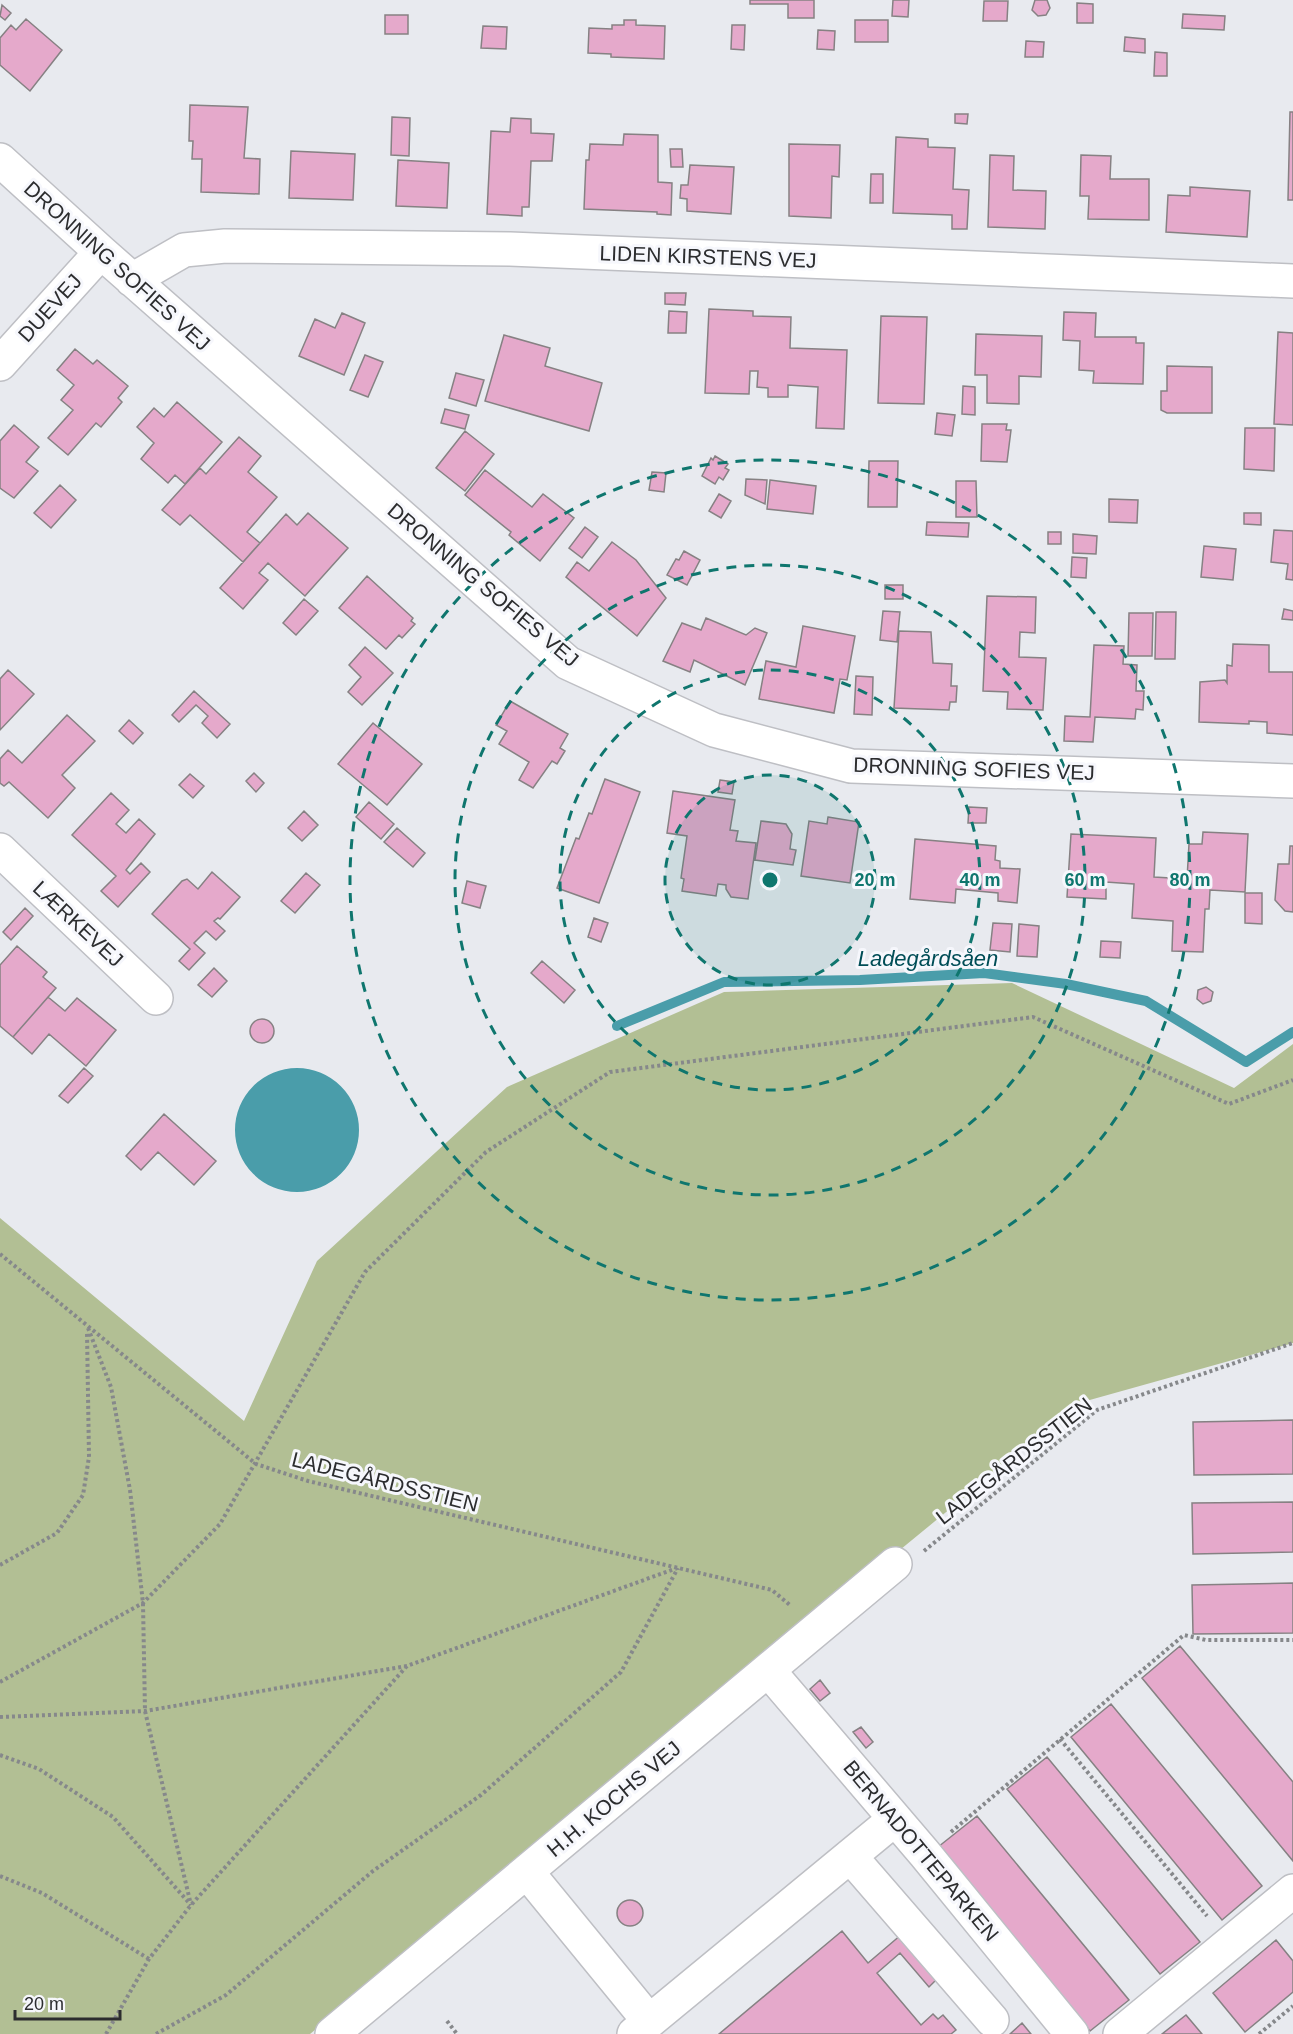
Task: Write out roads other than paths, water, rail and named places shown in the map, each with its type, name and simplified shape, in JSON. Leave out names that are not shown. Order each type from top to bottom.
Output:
[{"type":"street","name":"DRONNING SOFIES VEJ","points":[[0,160],[100,252],[568,663],[714,730],[851,766],[1293,781]]},
{"type":"street","name":"LIDEN KIRSTENS VEJ","points":[[132,280],[184,250],[225,246],[510,249],[1293,280]]},
{"type":"street","name":"DUEVEJ","points":[[0,364],[100,252]]},
{"type":"street","name":"LÆRKEVEJ","points":[[0,849],[156,998]]},
{"type":"street","name":"H.H. KOCHS VEJ","points":[[332,2034],[895,1564]]},
{"type":"street","name":"BERNADOTTEPARKEN","points":[[768,1670],[896,1819],[1072,2034]]},
{"type":"street","points":[[527,1872],[641,2028],[896,1819]]},
{"type":"street","points":[[849,1856],[992,2020]]},
{"type":"street","points":[[1120,2034],[1293,1891]]},
{"type":"water","points":[[297,1068],[321,1073],[341,1086],[354,1106],[359,1130],[354,1154],[341,1174],[321,1187],[297,1192],[273,1187],[253,1174],[240,1154],[235,1130],[240,1106],[253,1086],[273,1073]]},
{"type":"waterway","name":"Ladegårdsåen","points":[[617,1026],[724,982],[860,980],[984,973],[1066,984],[1146,1001],[1246,1062],[1293,1032]]}]
